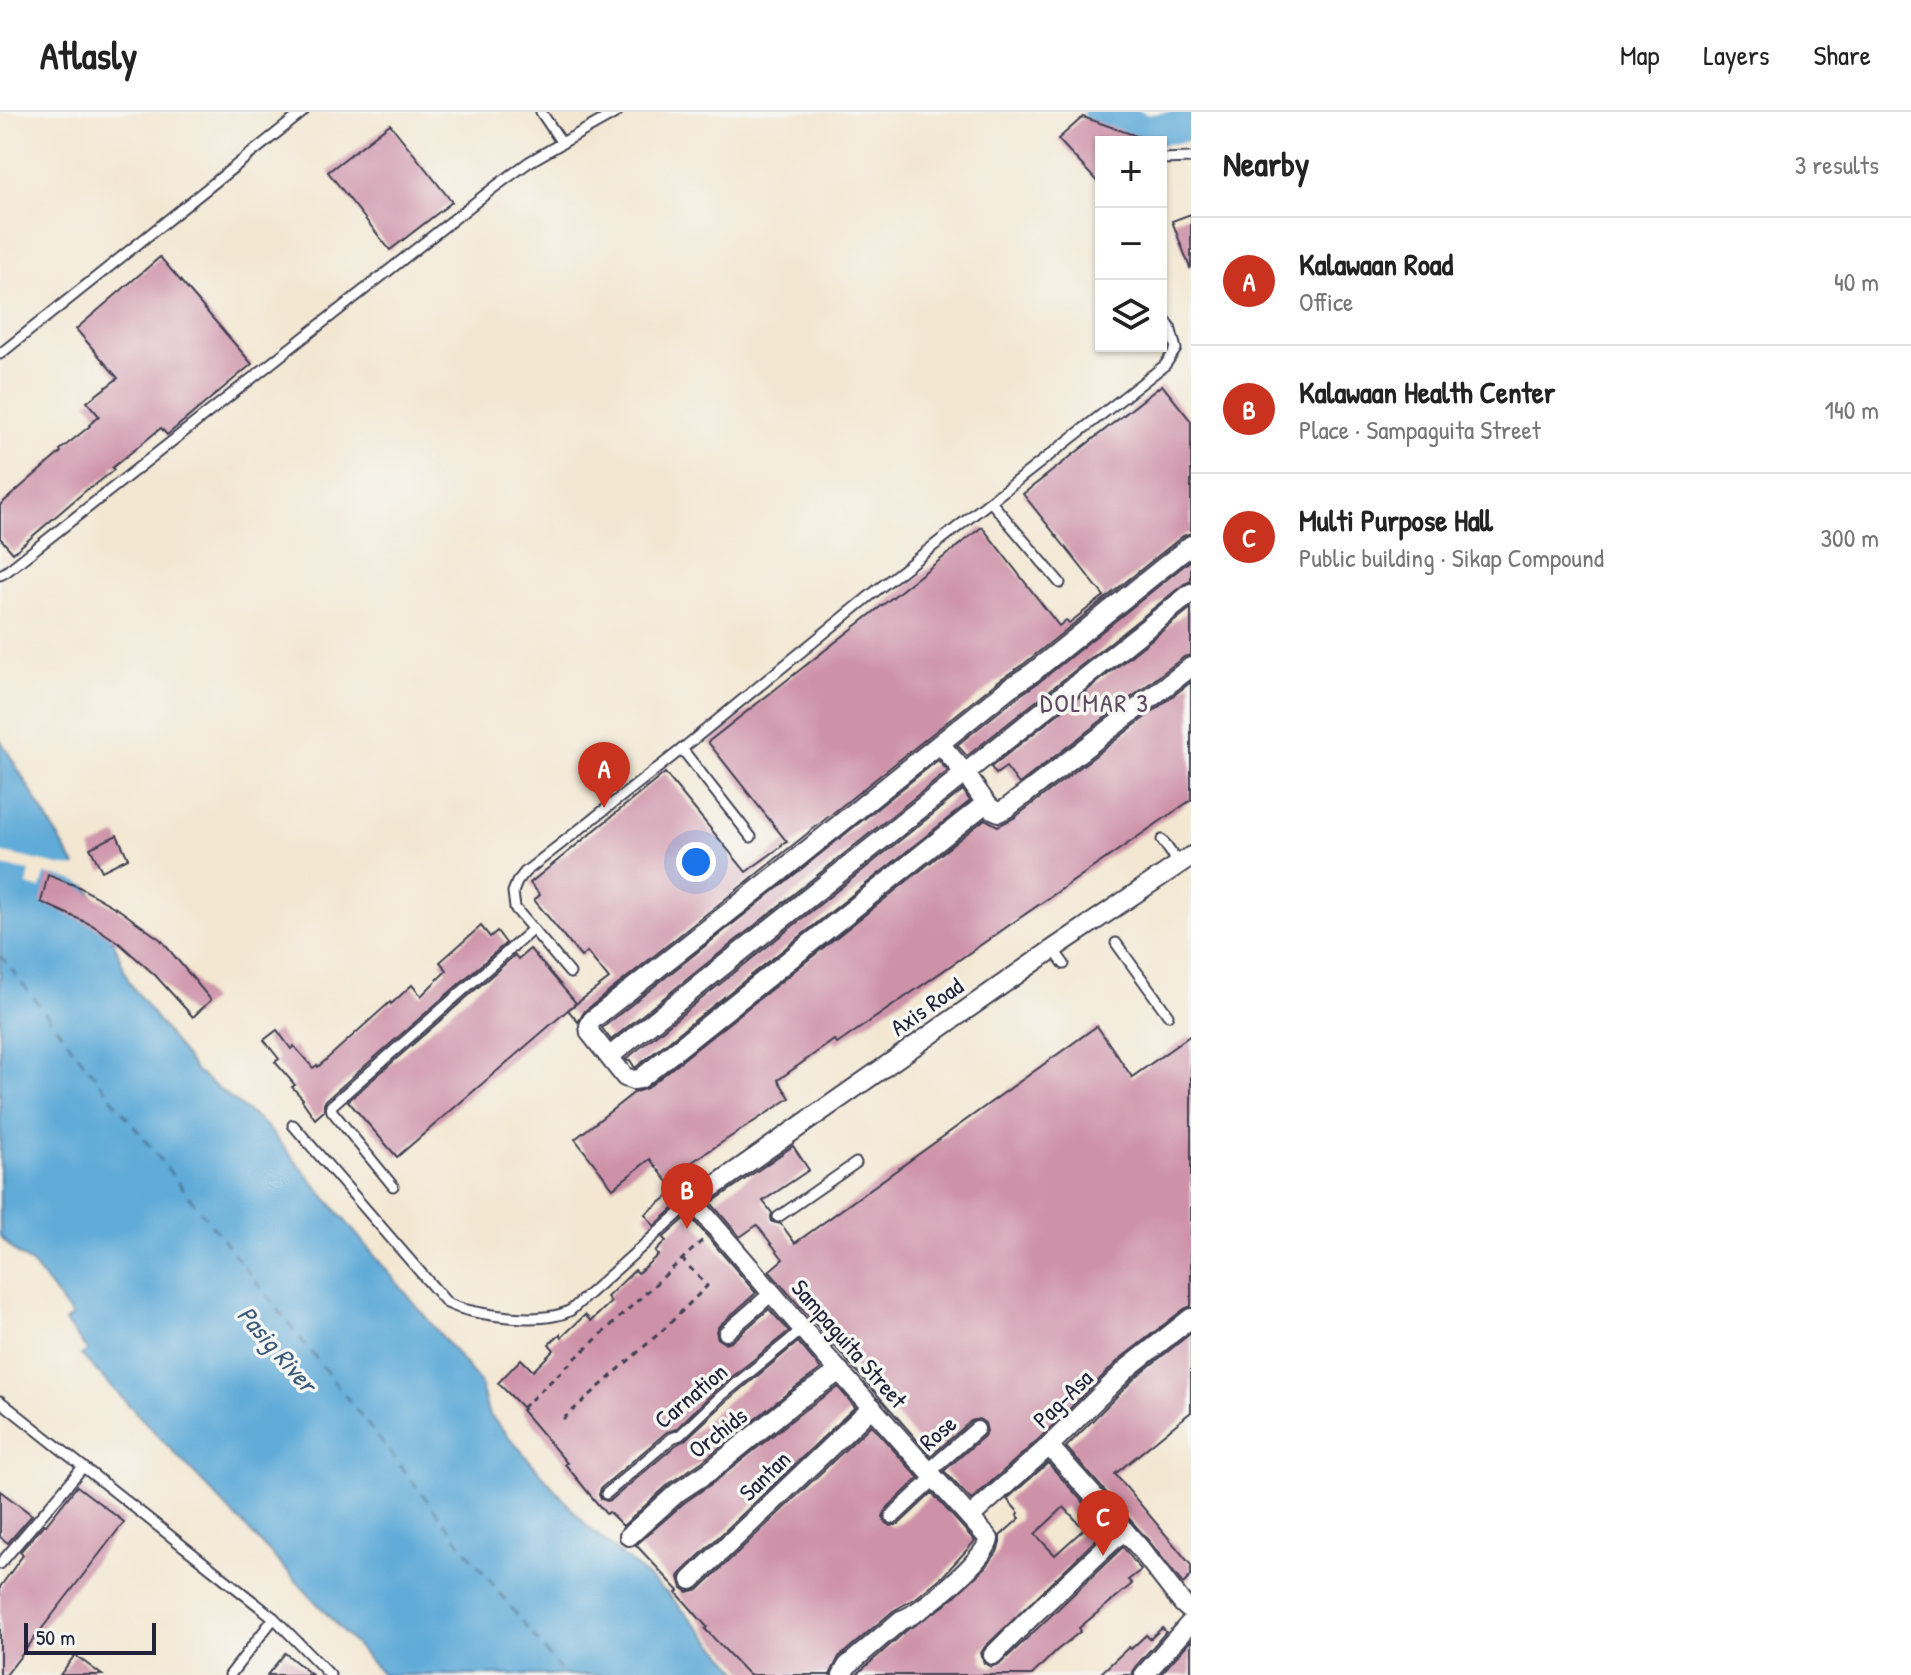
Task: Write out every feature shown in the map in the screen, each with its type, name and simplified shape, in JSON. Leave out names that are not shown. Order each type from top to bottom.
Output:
[{"type":"street","points":[[986,803],[640,1079],[625,1077],[590,1033],[592,1020],[1191,545]]},
{"type":"street","points":[[610,1056],[1191,593]]},
{"type":"street","points":[[940,744],[986,803],[999,812],[1191,667]]},
{"type":"street","name":"Axis Road","points":[[693,1201],[1058,956],[1185,860]]},
{"type":"street","name":"Sampaguita Street","points":[[693,1201],[989,1539],[986,1550],[961,1576],[923,1608],[901,1620],[847,1666],[842,1675]]},
{"type":"street","points":[[726,1333],[772,1293]]},
{"type":"street","name":"Pag-Asa","points":[[971,1516],[1049,1446],[1129,1367],[1191,1318]]},
{"type":"street","name":"Orchids","points":[[629,1536],[678,1492],[840,1371]]},
{"type":"street","name":"Santan","points":[[691,1580],[872,1407]]},
{"type":"street","name":"Rose","points":[[893,1516],[977,1429]]},
{"type":"street","points":[[1049,1446],[1191,1611]]},
{"type":"street","points":[[993,1655],[1124,1530]]},
{"type":"street","points":[[1144,1675],[1191,1622]]},
{"type":"lane","points":[[0,354],[303,112]]},
{"type":"lane","points":[[541,112],[562,143]]},
{"type":"lane","points":[[0,575],[496,186],[529,162],[617,112]]},
{"type":"lane","points":[[1167,159],[1191,158]]},
{"type":"lane","points":[[570,973],[515,908],[513,892],[525,872],[877,590],[1165,365],[1176,349],[1167,323]]},
{"type":"lane","points":[[991,502],[1060,583]]},
{"type":"lane","points":[[682,749],[751,837]]},
{"type":"lane","points":[[1162,840],[1185,860]]},
{"type":"lane","points":[[393,1186],[331,1106],[532,930]]},
{"type":"lane","points":[[1116,943],[1168,1015]]},
{"type":"lane","points":[[293,1125],[447,1303],[473,1313],[528,1317],[563,1315],[693,1201]]},
{"type":"lane","points":[[778,1217],[856,1163]]},
{"type":"lane","name":"Carnation","points":[[606,1494],[803,1329]]},
{"type":"lane","points":[[0,1401],[274,1618],[330,1675]]},
{"type":"lane","points":[[0,1564],[83,1467]]},
{"type":"lane","points":[[230,1675],[274,1618]]},
{"type":"path","points":[[522,1408],[716,1227]]},
{"type":"path","points":[[563,1419],[707,1286],[682,1259]]},
{"type":"water","name":"Pasig River","points":[[0,739],[102,911],[129,982],[196,1071],[266,1126],[480,1382],[488,1413],[587,1526],[668,1594],[743,1675],[383,1675],[81,1355],[88,1351],[65,1322],[72,1316],[34,1266],[0,1236]]},
{"type":"pier","points":[[0,852],[80,867],[91,887],[45,874],[41,889],[27,885],[30,871],[0,866]]},
{"type":"building","points":[[1083,117],[1137,136],[1095,136],[1095,179],[1058,139]]},
{"type":"building","points":[[390,124],[452,202],[390,250],[328,172]]},
{"type":"building","points":[[1191,214],[1191,267],[1190,268],[1172,221]]},
{"type":"building","points":[[160,257],[252,364],[167,435],[161,428],[13,553],[0,538],[0,505],[90,426],[99,416],[87,402],[118,378],[76,329]]},
{"type":"building","points":[[1162,385],[1191,421],[1191,533],[1183,536],[1001,679],[585,1011],[578,1022],[568,1010],[609,979],[587,952],[581,957],[534,900],[540,895],[530,883],[665,773],[746,872],[782,846],[787,842],[708,742],[982,527],[1059,626],[1066,620],[1069,623],[1104,596],[1023,494]]},
{"type":"building","points":[[1191,560],[1191,581],[967,756],[957,745],[1039,682]]},
{"type":"building","points":[[1191,608],[1191,655],[1184,657],[1019,784],[1006,767],[996,774],[991,767]]},
{"type":"building","points":[[1191,682],[1191,800],[837,1044],[834,1040],[778,1080],[790,1098],[692,1162],[697,1170],[684,1180],[690,1188],[682,1196],[681,1202],[654,1226],[645,1214],[675,1191],[650,1159],[613,1188],[575,1139],[635,1092],[647,1088],[985,819],[998,826],[1014,818]]},
{"type":"building","points":[[938,760],[948,771],[611,1040],[602,1028]]},
{"type":"building","points":[[963,790],[970,801],[635,1068],[626,1059]]},
{"type":"building","points":[[117,835],[128,858],[102,871],[90,848]]},
{"type":"building","points":[[48,875],[79,887],[121,911],[161,940],[211,1000],[193,1017],[155,975],[119,943],[92,925],[41,902]]},
{"type":"building","points":[[481,926],[490,937],[497,931],[506,943],[326,1100],[324,1111],[315,1119],[292,1087],[295,1085],[275,1062],[279,1059],[264,1040],[277,1030],[291,1049],[294,1046],[313,1068],[318,1067],[412,985],[421,996],[447,970],[440,962]]},
{"type":"building","points":[[530,949],[576,1003],[397,1157],[348,1101],[515,955],[518,959]]},
{"type":"building","points":[[1097,1026],[1132,1077],[1191,1035],[1191,1306],[1121,1358],[971,1500],[944,1471],[984,1436],[987,1431],[985,1423],[979,1419],[971,1421],[931,1456],[769,1271],[783,1259],[757,1225],[740,1237],[711,1203],[793,1146],[809,1170],[763,1201],[772,1213],[772,1222],[781,1224],[795,1243]]},
{"type":"building","points":[[689,1215],[756,1293],[719,1326],[716,1331],[718,1339],[724,1343],[732,1341],[769,1309],[789,1331],[716,1390],[676,1429],[667,1432],[601,1488],[601,1499],[611,1500],[798,1342],[821,1369],[670,1483],[623,1526],[609,1512],[606,1514],[524,1409],[498,1383],[521,1359],[533,1371],[554,1350],[549,1344],[560,1334],[562,1337],[585,1315],[591,1321],[611,1302],[607,1297],[635,1270],[638,1273],[658,1255],[655,1252],[666,1241],[663,1238]]},
{"type":"building","points":[[1191,1333],[1191,1412],[1115,1474],[1191,1565],[1191,1576],[1183,1584],[1066,1447],[1137,1376]]},
{"type":"building","points":[[838,1387],[855,1407],[683,1571],[679,1577],[682,1588],[688,1592],[699,1589],[871,1425],[919,1478],[886,1509],[885,1522],[891,1526],[899,1524],[932,1493],[975,1541],[943,1576],[916,1598],[893,1611],[839,1657],[830,1675],[749,1675],[705,1629],[707,1627],[677,1593],[679,1591],[636,1545],[685,1502]]},
{"type":"building","points":[[1048,1463],[1107,1529],[985,1647],[981,1653],[984,1663],[991,1667],[1001,1663],[1123,1547],[1141,1570],[1128,1580],[1132,1584],[1079,1628],[1081,1631],[1032,1675],[856,1675],[907,1630],[944,1606],[986,1567],[997,1552],[1000,1536],[1020,1518],[1007,1499]],"holes":[[[1064,1507],[1084,1529],[1055,1555],[1035,1534]]]},
{"type":"building","points":[[77,1486],[124,1522],[6,1675],[0,1675],[0,1587],[23,1555],[20,1552]]},
{"type":"building","points":[[0,1491],[32,1515],[8,1543],[0,1537]]},
{"type":"building","points":[[1162,1628],[1166,1632],[1135,1667],[1132,1675],[1099,1675],[1129,1647],[1131,1649],[1146,1635],[1150,1639]]},
{"type":"building","points":[[1191,1640],[1191,1675],[1160,1675]]},
{"type":"building","points":[[285,1653],[312,1675],[267,1675]]},
{"type":"building","points":[[75,1655],[102,1675],[60,1675]]},
{"type":"waterway","points":[[1099,112],[1146,131],[1191,125]]},
{"type":"ferry route","points":[[0,955],[564,1675]]},
{"type":"place","name":"Kalawaan Road","points":[[604,808]]},
{"type":"place","name":"Kalawaan Health Center","points":[[687,1229]]},
{"type":"place","name":"Multi Purpose Hall","points":[[1103,1556]]},
{"type":"district","name":"DOLMAR 3","points":[[1095,703]]}]
